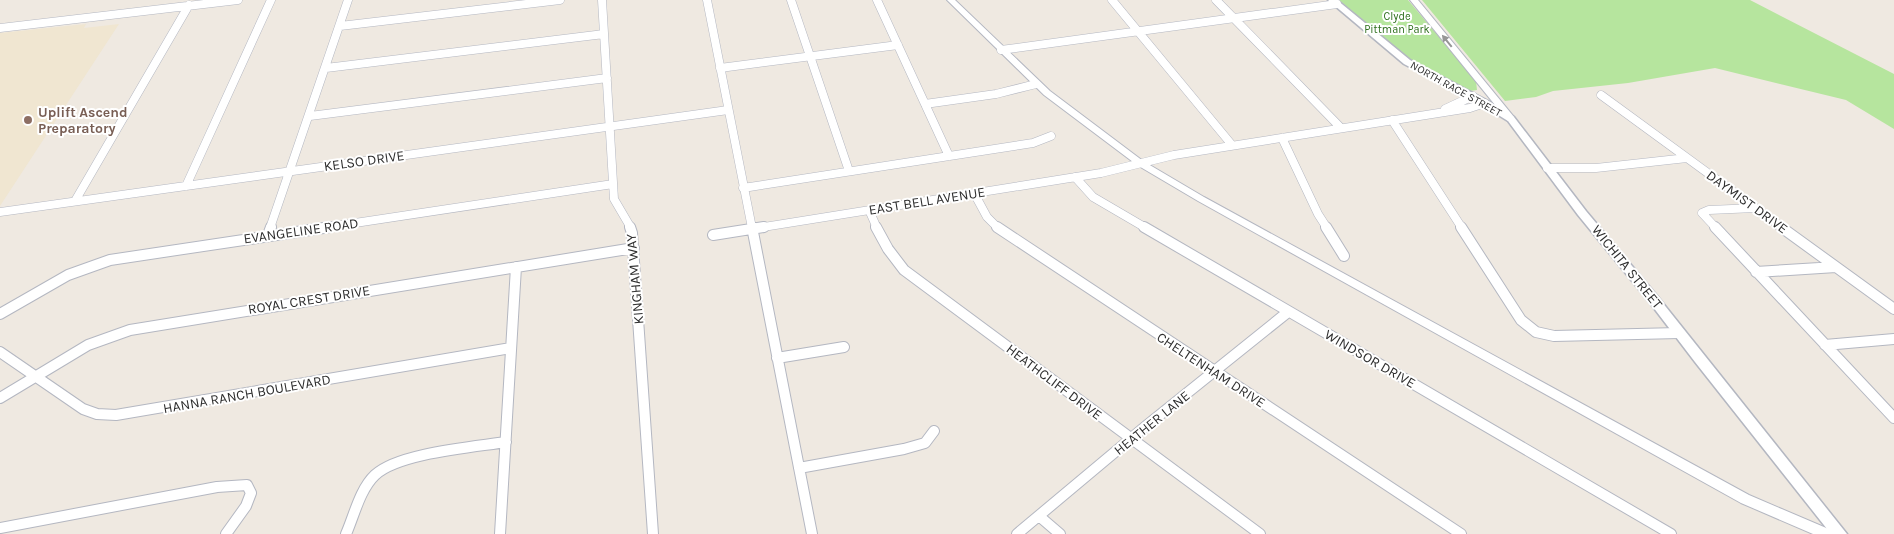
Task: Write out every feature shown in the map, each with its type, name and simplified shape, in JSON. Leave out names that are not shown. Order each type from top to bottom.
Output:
[{"type":"main road","name":"NORTH RACE STREET","points":[[1335,2],[1407,62],[1473,96],[1511,119]]},
{"type":"main road","name":"WICHITA STREET","points":[[1511,119],[1547,168],[1840,534]]},
{"type":"street","points":[[0,28],[238,0]]},
{"type":"street","points":[[186,186],[271,0]]},
{"type":"street","points":[[268,235],[348,0]]},
{"type":"street","points":[[340,26],[560,0]]},
{"type":"street","name":"KINGHAM WAY","points":[[602,0],[613,184],[616,206],[630,226],[634,248],[653,534]]},
{"type":"street","points":[[707,0],[812,534]]},
{"type":"street","points":[[791,0],[849,172]]},
{"type":"street","points":[[877,0],[949,156]]},
{"type":"street","points":[[951,0],[1036,84],[1092,129],[1140,163],[1201,199],[1745,499],[1826,534]]},
{"type":"street","points":[[1112,0],[1232,145]]},
{"type":"street","points":[[1216,0],[1341,128]]},
{"type":"street","name":"WICHITA STREET","points":[[1414,0],[1511,119]]},
{"type":"street","points":[[1001,50],[1234,19],[1335,2]]},
{"type":"street","points":[[75,202],[189,5]]},
{"type":"street","points":[[326,68],[604,34]]},
{"type":"street","points":[[720,68],[898,45]]},
{"type":"street","points":[[310,116],[607,78]]},
{"type":"street","points":[[1441,113],[1445,109],[1480,93],[1481,88],[1478,78]]},
{"type":"street","points":[[925,104],[996,94],[1036,84]]},
{"type":"street","points":[[1485,103],[1492,94]]},
{"type":"street","name":"DAYMIST DRIVE","points":[[1601,95],[1894,309]]},
{"type":"street","name":"EAST BELL AVENUE","points":[[713,236],[1075,177],[1174,155],[1441,113],[1470,108],[1485,103]]},
{"type":"street","name":"KELSO DRIVE","points":[[0,212],[728,110]]},
{"type":"street","points":[[1392,120],[1521,320],[1530,329],[1536,333],[1554,336],[1679,333]]},
{"type":"street","points":[[743,188],[1033,143],[1045,140],[1051,136]]},
{"type":"street","points":[[1282,138],[1318,214],[1344,256]]},
{"type":"street","points":[[1547,168],[1596,168],[1686,158]]},
{"type":"street","name":"WINDSOR DRIVE","points":[[1075,177],[1093,197],[1671,534]]},
{"type":"street","name":"EVANGELINE ROAD","points":[[0,314],[68,275],[95,264],[127,256],[613,184]]},
{"type":"street","name":"CHELTENHAM DRIVE","points":[[974,193],[987,217],[1001,230],[1461,534]]},
{"type":"street","points":[[1755,208],[1703,212],[1704,217],[1894,418]]},
{"type":"street","name":"HEATHCLIFF DRIVE","points":[[869,210],[881,238],[894,260],[904,270],[1260,534]]},
{"type":"street","name":"ROYAL CREST DRIVE","points":[[0,398],[88,345],[130,330],[634,248]]},
{"type":"street","points":[[500,534],[516,267]]},
{"type":"street","points":[[1756,272],[1836,267]]},
{"type":"street","name":"HEATHER LANE","points":[[1017,534],[1288,312]]},
{"type":"street","points":[[1825,345],[1894,339]]},
{"type":"street","points":[[777,358],[844,347]]},
{"type":"street","name":"HANNA RANCH BOULEVARD","points":[[0,352],[83,409],[97,414],[116,415],[511,348]]},
{"type":"street","points":[[799,468],[904,449],[925,443],[934,431]]},
{"type":"street","points":[[346,534],[369,483],[382,469],[400,461],[506,442]]},
{"type":"street","points":[[0,528],[217,487],[238,484],[247,485],[250,493],[246,506],[226,534]]},
{"type":"street","points":[[1039,516],[1060,534]]},
{"type":"shaded area","name":"Uplift Ascend Preparatory","points":[[86,24],[84,28],[119,24],[0,206],[0,33]]},
{"type":"green space","name":"Clyde Pittman Park","points":[[1339,0],[1408,0],[1476,81],[1477,90],[1470,91],[1421,68],[1407,59]]},
{"type":"green space","points":[[1422,0],[1750,0],[1894,74],[1894,129],[1846,100],[1715,68],[1628,83],[1553,91],[1536,97],[1505,101]]},
{"type":"place","name":"Uplift Ascend Preparatory","points":[[28,120]]}]
